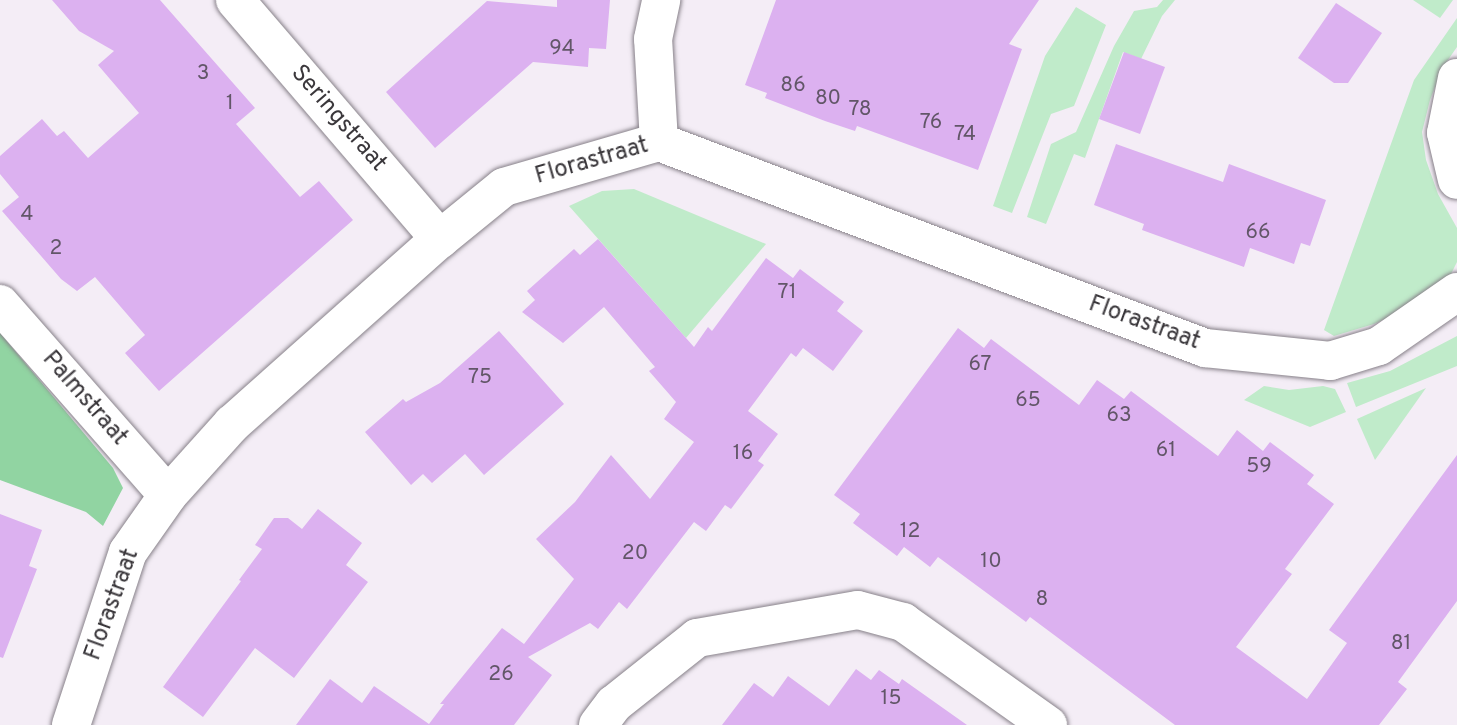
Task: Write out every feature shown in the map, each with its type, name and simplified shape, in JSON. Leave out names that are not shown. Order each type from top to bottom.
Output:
[{"type":"street","name":"Seringstraat","points":[[235,0],[440,239]]},
{"type":"street","points":[[659,142],[653,39],[660,0]]},
{"type":"street","points":[[1457,78],[1446,132],[1457,180]]},
{"type":"street","name":"Florastraat","points":[[71,725],[128,552],[168,495],[232,424],[440,239],[504,187],[659,142],[1205,348],[1330,360],[1379,345],[1457,292]]},
{"type":"street","name":"Palmstraat","points":[[0,304],[168,495]]},
{"type":"street","points":[[598,725],[614,704],[697,638],[858,610],[904,622],[1048,725]]},
{"type":"green space","points":[[1163,0],[1175,0],[1162,16],[1141,59],[1123,52],[1085,158],[1074,154],[1046,224],[1027,217],[1051,144],[1076,132],[1114,46],[1134,11],[1157,7]]},
{"type":"green space","points":[[1413,0],[1453,0],[1440,18]]},
{"type":"green space","points":[[1076,7],[1106,25],[1074,106],[1051,114],[1012,213],[993,206],[1045,56]]},
{"type":"green space","points":[[1457,18],[1457,47],[1443,67],[1430,100],[1422,132],[1426,160],[1438,194],[1457,228],[1457,262],[1448,280],[1427,300],[1374,324],[1334,336],[1324,330],[1414,80]]},
{"type":"green space","points":[[634,189],[766,244],[686,338],[569,206],[602,191]]},
{"type":"green space","points":[[0,333],[113,468],[123,488],[103,526],[86,512],[0,480]]},
{"type":"green space","points":[[1457,336],[1457,366],[1356,407],[1347,383],[1390,371]]},
{"type":"green space","points":[[1264,386],[1289,390],[1323,386],[1335,389],[1346,412],[1310,427],[1244,400]]},
{"type":"green space","points":[[1426,388],[1375,460],[1357,419]]},
{"type":"building","points":[[52,0],[160,0],[255,108],[236,124],[300,197],[319,181],[353,220],[159,391],[125,353],[145,335],[95,277],[77,291],[61,279],[2,211],[19,197],[0,174],[0,156],[42,119],[57,136],[64,131],[88,158],[139,113],[98,65],[114,51],[79,31]]},
{"type":"building","points":[[557,0],[610,0],[606,49],[589,48],[588,67],[533,62],[435,148],[386,92],[487,1],[557,7]]},
{"type":"building","points":[[776,0],[1039,0],[1009,44],[1022,49],[978,170],[857,126],[855,131],[825,121],[765,98],[767,93],[745,85]]},
{"type":"building","points":[[1336,3],[1382,33],[1348,83],[1334,83],[1298,58]]},
{"type":"building","points":[[1124,52],[1165,67],[1140,134],[1099,119]]},
{"type":"building","points":[[1116,144],[1223,182],[1229,164],[1326,200],[1310,246],[1301,243],[1294,264],[1250,248],[1244,267],[1142,230],[1144,224],[1094,205]]},
{"type":"building","points":[[598,239],[694,347],[708,327],[712,331],[766,258],[793,278],[800,269],[844,302],[837,311],[863,331],[833,371],[803,348],[796,357],[791,353],[748,411],[778,434],[758,461],[764,465],[731,509],[725,505],[706,531],[694,522],[627,609],[619,602],[598,629],[590,623],[528,657],[552,675],[514,725],[296,725],[330,679],[362,703],[374,686],[429,724],[444,704],[440,704],[502,628],[524,644],[574,579],[536,539],[575,502],[611,455],[650,499],[694,442],[664,419],[676,402],[649,371],[655,367],[604,307],[563,343],[522,312],[535,300],[527,291],[574,249],[580,255]]},
{"type":"building","points":[[958,328],[984,348],[991,339],[1079,405],[1097,380],[1124,399],[1131,391],[1218,456],[1237,430],[1263,451],[1270,442],[1314,475],[1307,484],[1334,504],[1285,569],[1292,574],[1236,647],[1307,699],[1347,643],[1329,630],[1457,455],[1457,601],[1398,682],[1407,689],[1379,725],[1175,725],[1030,617],[1026,622],[938,557],[930,567],[904,547],[897,556],[853,523],[860,514],[834,495]]},
{"type":"building","points":[[499,331],[564,404],[484,475],[465,454],[432,483],[423,474],[411,485],[365,432],[403,399],[406,402],[440,383]]},
{"type":"building","points":[[318,509],[362,543],[346,565],[368,582],[294,678],[255,648],[203,717],[163,687],[241,581],[239,580],[262,549],[255,545],[274,518],[288,518],[302,529]]},
{"type":"building","points":[[0,514],[42,530],[29,566],[37,569],[3,658],[0,657]]},
{"type":"building","points":[[856,669],[871,680],[879,670],[899,684],[902,679],[967,725],[722,725],[754,683],[773,697],[788,676],[829,706]]}]
